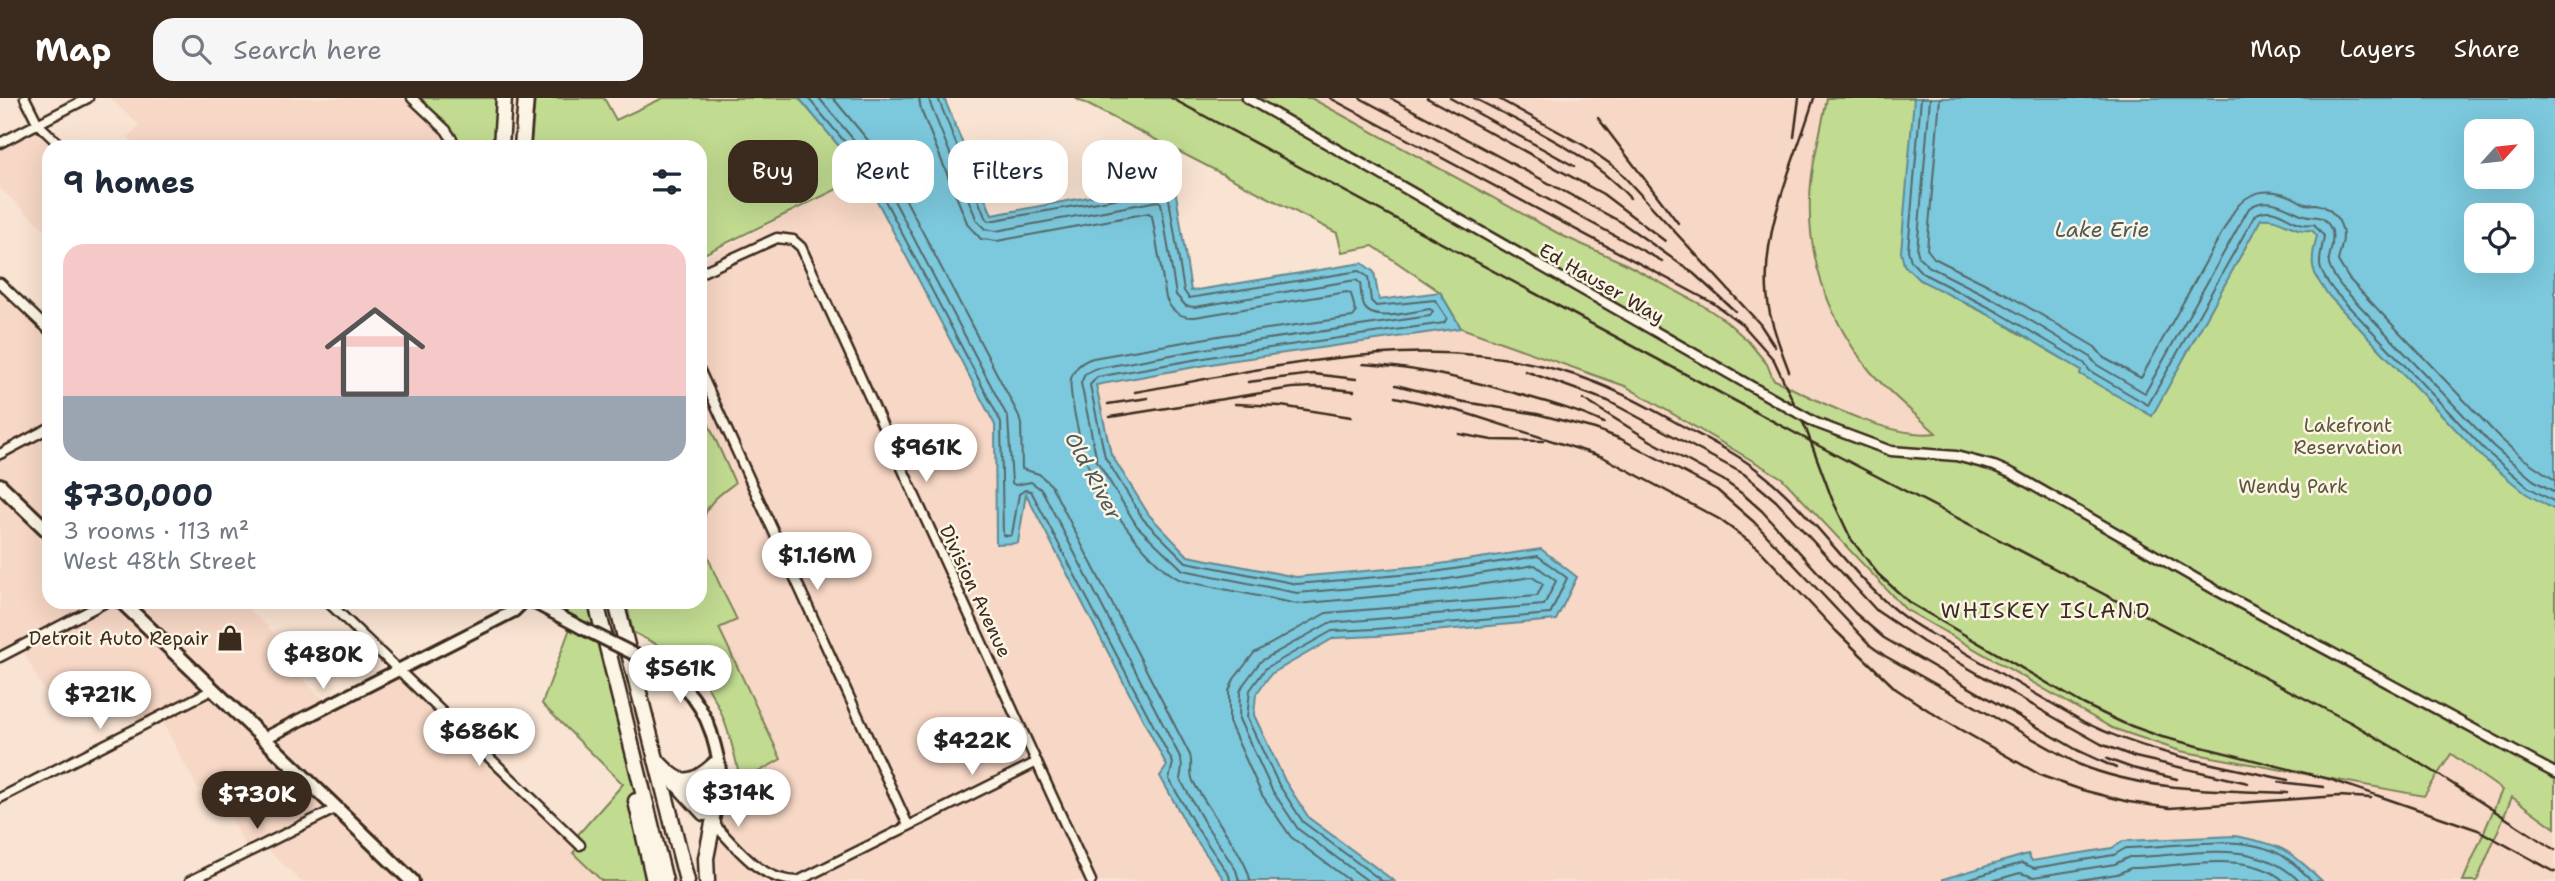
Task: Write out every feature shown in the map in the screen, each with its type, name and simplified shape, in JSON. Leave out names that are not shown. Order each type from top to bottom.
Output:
[{"type":"highway","points":[[501,140],[504,98]]},
{"type":"highway","points":[[523,140],[526,98]]},
{"type":"highway","points":[[598,609],[665,881]]},
{"type":"highway","points":[[618,609],[687,881]]},
{"type":"highway","points":[[628,737],[640,826],[654,881]]},
{"type":"highway","points":[[655,760],[708,818],[707,881]]},
{"type":"highway","points":[[672,778],[696,779],[713,766]]},
{"type":"main road","points":[[1,487],[42,525]]},
{"type":"main road","points":[[128,609],[412,881]]},
{"type":"street","points":[[24,98],[38,124],[55,140]]},
{"type":"street","points":[[0,143],[88,98]]},
{"type":"street","points":[[412,98],[446,130],[452,140]]},
{"type":"street","name":"Ed Hauser Way","points":[[1247,98],[1816,423],[1891,451],[1956,456],[2013,474],[2214,589],[2555,773]]},
{"type":"street","name":"Division Avenue","points":[[707,270],[777,238],[793,240],[801,247],[1091,881]]},
{"type":"street","points":[[0,283],[42,323]]},
{"type":"street","points":[[707,385],[908,825]]},
{"type":"street","points":[[0,454],[42,432]]},
{"type":"street","points":[[0,657],[93,609]]},
{"type":"street","points":[[335,609],[580,845]]},
{"type":"street","points":[[262,739],[516,609]]},
{"type":"street","points":[[546,609],[670,673],[690,692],[706,718],[720,765],[720,776],[708,818]]},
{"type":"street","points":[[0,798],[212,690]]},
{"type":"street","points":[[708,818],[715,746]]},
{"type":"street","points":[[708,818],[761,870],[776,878],[793,881],[806,878],[1037,762]]},
{"type":"street","points":[[194,880],[337,808]]},
{"type":"shaded area","points":[[110,98],[412,98],[451,140],[130,140],[128,138],[139,125]]},
{"type":"shaded area","points":[[1311,98],[1827,98],[1810,197],[1814,257],[1820,279],[1838,320],[1859,356],[1885,386],[1937,433],[1913,435],[1831,408],[1773,379],[1767,364],[1748,341],[1726,321],[1702,305],[1624,263],[1563,236]]},
{"type":"shaded area","points":[[38,124],[55,140],[42,140],[42,227],[0,188],[0,143]]},
{"type":"shaded area","points":[[832,192],[832,203],[878,203],[995,425],[996,544],[1026,493],[1167,766],[1160,777],[1190,830],[1225,881],[707,881],[719,791],[781,758],[720,628],[737,619],[707,555],[707,509],[735,483],[707,421],[707,256],[811,203],[818,203],[818,200]]},
{"type":"shaded area","points":[[0,283],[42,323],[42,609],[249,609],[280,639],[271,649],[329,705],[397,670],[580,845],[573,853],[602,881],[301,881],[262,844],[248,851],[213,782],[198,789],[160,717],[141,726],[114,674],[52,705],[21,647],[0,657]]},
{"type":"shaded area","points":[[1461,328],[1625,386],[1782,478],[1905,609],[2451,753],[2555,828],[2555,881],[2322,881],[2299,858],[2268,843],[2235,836],[2124,841],[2112,848],[2032,861],[2027,854],[1943,881],[1394,881],[1309,818],[1285,781],[1254,715],[1255,694],[1271,674],[1334,638],[1376,636],[1540,549],[1433,565],[1296,577],[1188,556],[1149,515],[1111,454],[1096,385],[1228,361]]},
{"type":"green space","points":[[412,98],[504,98],[501,140],[451,140]]},
{"type":"green space","points":[[535,98],[604,98],[616,120],[663,98],[799,98],[834,140],[832,192],[818,198],[818,140],[728,140],[728,203],[809,203],[707,253],[707,140],[532,140]]},
{"type":"green space","name":"Lakefront Reservation","points":[[1075,98],[1311,98],[1563,236],[1624,263],[1702,305],[1726,321],[1748,341],[1767,364],[1773,379],[1853,416],[1918,434],[1936,433],[1886,388],[1856,352],[1833,312],[1817,268],[1810,222],[1810,198],[1814,161],[1827,98],[1915,98],[1965,303],[1981,311],[2081,123],[2107,136],[2007,326],[2023,336],[2122,147],[2148,161],[2049,351],[2081,369],[2256,212],[2555,309],[2555,828],[2512,797],[2477,881],[2463,881],[2502,790],[2451,754],[2424,796],[2180,751],[2112,728],[1905,609],[1782,478],[1625,386],[1461,328],[1440,292],[1373,246],[1342,252],[1337,233],[1182,153],[1182,140],[1157,140]]},
{"type":"green space","points":[[707,421],[735,483],[712,502],[707,510]]},
{"type":"green space","points":[[707,554],[737,620],[719,628],[781,759],[741,782],[720,709],[701,678],[671,652],[633,632],[628,609],[707,609]]},
{"type":"green space","points":[[546,609],[598,609],[628,737],[636,803],[654,881],[602,881],[573,853],[580,845],[574,839],[623,784],[542,704],[572,623]]},
{"type":"water","name":"Old River","points":[[799,98],[944,98],[961,140],[948,140],[948,203],[987,203],[992,215],[1068,203],[1082,198],[1082,203],[1177,203],[1191,291],[1362,263],[1374,272],[1379,300],[1440,292],[1461,328],[1228,361],[1096,385],[1111,454],[1149,515],[1188,556],[1296,577],[1433,565],[1541,549],[1577,577],[1556,620],[1334,638],[1271,674],[1256,694],[1254,715],[1285,781],[1309,818],[1394,881],[1225,881],[1190,831],[1160,776],[1167,766],[1026,494],[1018,543],[996,544],[995,425],[878,203],[934,203],[934,140],[834,140]]},
{"type":"water","name":"Lake Erie","points":[[1914,98],[2555,98],[2555,510],[2525,493],[2482,457],[2329,296],[2318,281],[2313,268],[2317,236],[2312,230],[2261,219],[2152,416],[2080,374],[2081,370],[1995,318],[1918,279],[1904,265],[1901,252]]},
{"type":"water","points":[[2235,836],[2274,845],[2301,861],[2322,881],[1943,881],[2028,854],[2032,861],[2112,848],[2124,841]]},
{"type":"railway","points":[[1171,98],[1836,455],[2350,722],[2425,766],[2555,850]]},
{"type":"railway","points":[[1330,98],[1713,303],[1743,325],[1774,360],[1806,429],[1832,499],[1851,539],[1878,574],[1910,603],[2083,704],[2123,723],[2162,737],[2329,779],[2478,830],[2555,872]]},
{"type":"railway","points":[[1360,98],[1662,261]]},
{"type":"railway","points":[[1390,98],[1621,222],[1693,273],[1735,311]]},
{"type":"railway","points":[[1427,98],[1603,194],[1665,241]]},
{"type":"railway","points":[[1450,98],[1574,166]]},
{"type":"railway","points":[[1474,98],[1576,154],[1596,167],[1630,198]]},
{"type":"railway","points":[[1497,98],[1585,146],[1616,168],[1760,324],[1775,347]]},
{"type":"railway","points":[[1794,137],[1799,98]]},
{"type":"railway","points":[[1789,371],[1770,314],[1768,258],[1778,204],[1814,98]]},
{"type":"railway","points":[[1598,118],[1678,223]]},
{"type":"railway","points":[[1135,392],[1296,363],[1404,353],[1458,353],[1512,359],[1580,377],[1636,401],[1750,465],[1796,504],[1877,594],[1902,616],[2084,722],[2158,750],[2288,780]]},
{"type":"railway","points":[[1363,364],[1419,370],[1474,382],[1558,406],[1604,423]]},
{"type":"railway","points":[[1525,371],[1608,401],[1744,474],[1776,501],[1877,611],[1923,642],[2069,726],[2101,744],[2135,757],[2248,783]]},
{"type":"railway","points":[[1248,382],[1313,374],[1356,379]]},
{"type":"railway","points":[[1396,385],[1463,402]]},
{"type":"railway","points":[[1110,417],[1292,388],[1316,387],[1354,391]]},
{"type":"railway","points":[[1395,397],[1459,411],[1603,457],[1719,519],[1758,548],[1836,631],[1896,689],[1940,718],[2042,776],[2129,802],[2170,808],[2339,796],[2371,798]]},
{"type":"railway","points":[[1108,404],[1148,398]]},
{"type":"railway","points":[[1583,399],[1651,441],[1723,480],[1744,495],[1762,511],[1855,613],[1884,638],[2077,750],[2116,768]]},
{"type":"railway","points":[[1459,401],[1537,414],[1595,429],[1621,439],[1717,490],[1754,522],[1871,646],[2078,764],[2128,780],[2181,788],[2287,793]]},
{"type":"railway","points":[[1235,404],[1281,406],[1351,417]]},
{"type":"railway","points":[[1459,434],[1492,440],[1543,441]]},
{"type":"railway","points":[[2107,759],[2177,779]]},
{"type":"railway","points":[[2279,782],[2324,787]]},
{"type":"place","name":"Detroit Auto Repair","points":[[230,638]]},
{"type":"district","name":"WHISKEY ISLAND","points":[[2046,611]]},
{"type":"park label","name":"Wendy Park","points":[[2293,486]]}]
